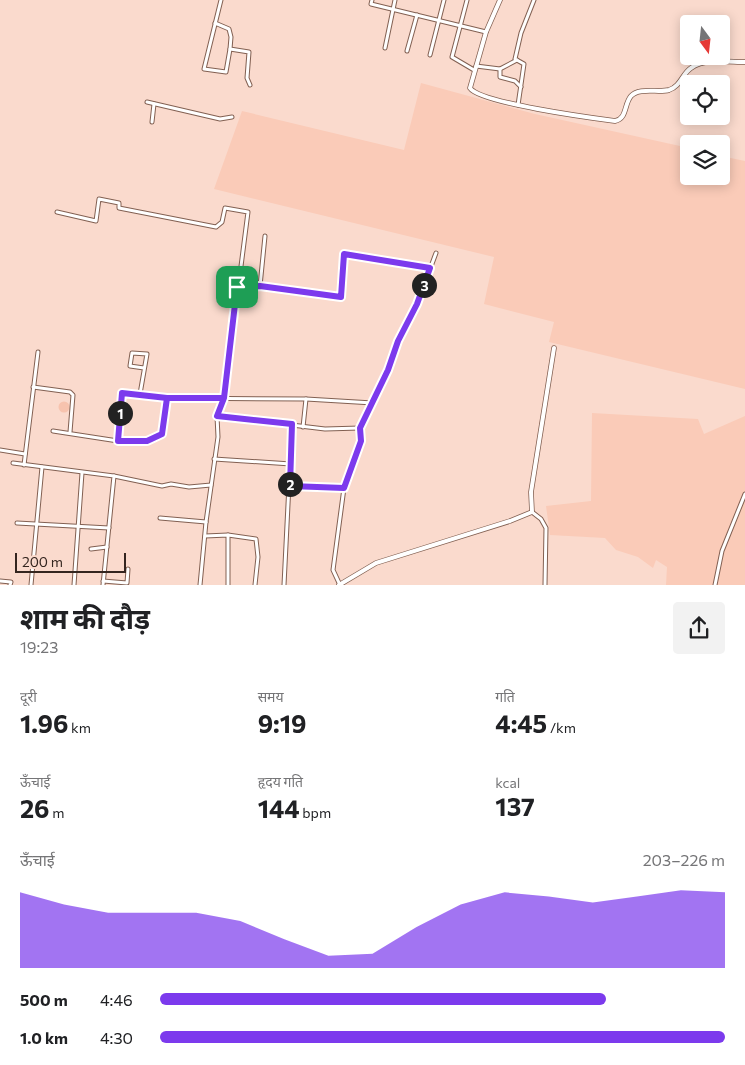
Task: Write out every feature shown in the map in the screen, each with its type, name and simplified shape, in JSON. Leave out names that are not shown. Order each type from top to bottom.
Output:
[{"type":"street","points":[[215,22],[229,29],[231,37],[226,72],[204,69],[215,22],[221,0]]},
{"type":"street","points":[[372,0],[371,4],[486,32]]},
{"type":"street","points":[[385,48],[395,0]]},
{"type":"street","points":[[430,55],[444,0]]},
{"type":"street","points":[[467,0],[452,57],[475,68],[500,69],[517,60]]},
{"type":"street","points":[[500,0],[486,32],[471,80],[472,90],[518,105],[615,121],[622,117],[631,96],[638,92],[670,89],[678,85],[691,68],[707,62],[745,62]]},
{"type":"street","points":[[518,105],[524,64],[515,59],[521,33],[534,0]]},
{"type":"street","points":[[407,51],[417,15]]},
{"type":"street","points":[[230,49],[249,52],[247,78],[250,85]]},
{"type":"street","points":[[500,69],[500,77],[515,81],[521,88]]},
{"type":"street","points":[[147,102],[220,119],[232,117]]},
{"type":"street","points":[[152,122],[154,104]]},
{"type":"street","points":[[57,212],[96,221],[100,199],[119,203],[119,208],[216,227],[222,222],[225,208],[248,212],[224,398],[217,416],[218,437],[206,522],[200,585]]},
{"type":"street","points":[[260,286],[265,236]]},
{"type":"street","points":[[436,253],[417,304],[398,341],[388,370],[360,428],[361,441],[344,488],[333,570],[339,585],[376,564],[510,521],[532,512]]},
{"type":"street","points":[[220,281],[237,287],[260,286],[341,297],[344,254],[430,268]]},
{"type":"street","points":[[532,512],[532,492],[554,348]]},
{"type":"street","points":[[24,465],[38,352]]},
{"type":"street","points":[[140,394],[147,354],[132,353],[130,366],[144,368]]},
{"type":"street","points":[[33,387],[70,392],[73,395],[70,432]]},
{"type":"street","points":[[118,441],[122,393],[167,398],[306,399],[373,403]]},
{"type":"street","points":[[53,431],[70,432],[118,441],[147,441],[162,434],[167,398]]},
{"type":"street","points":[[303,426],[306,399]]},
{"type":"street","points":[[217,416],[292,424],[325,430],[360,428]]},
{"type":"street","points":[[284,585],[292,424]]},
{"type":"street","points":[[0,450],[25,454]]},
{"type":"street","points":[[214,459],[291,464]]},
{"type":"street","points":[[13,463],[114,476],[162,486],[171,484],[189,487],[211,485]]},
{"type":"street","points":[[31,585],[42,467]]},
{"type":"street","points":[[74,585],[82,473]]},
{"type":"street","points":[[114,476],[103,583],[127,583],[128,569]]},
{"type":"street","points":[[290,486],[344,488]]},
{"type":"street","points":[[715,585],[722,552],[745,494]]},
{"type":"street","points":[[532,512],[541,519],[546,528],[544,585]]},
{"type":"street","points":[[160,518],[206,522]]},
{"type":"street","points":[[17,524],[109,528]]},
{"type":"street","points":[[205,536],[228,535],[256,539],[258,557],[254,585]]},
{"type":"street","points":[[228,535],[228,585]]},
{"type":"street","points":[[91,549],[107,548]]},
{"type":"street","points":[[0,581],[11,582],[10,585]]},
{"type":"shaded area","points":[[421,83],[535,114],[680,146],[680,185],[730,185],[730,158],[745,161],[745,389],[549,342],[554,322],[484,304],[494,257],[214,189],[242,111],[404,150]]},
{"type":"shaded area","points":[[64,401],[70,407],[64,413],[58,407]]},
{"type":"shaded area","points":[[592,413],[698,419],[704,434],[745,416],[745,585],[666,585],[667,567],[656,560],[653,568],[638,557],[616,550],[605,538],[550,535],[546,506],[591,501]]},
{"type":"route","points":[[237,287],[224,398],[167,398],[162,434],[147,441],[118,441],[122,393],[167,398],[224,398],[217,416],[292,424],[290,486],[344,488],[361,441],[360,428],[388,370],[398,341],[417,304],[430,268],[344,254],[341,297],[260,286],[237,287]]}]
